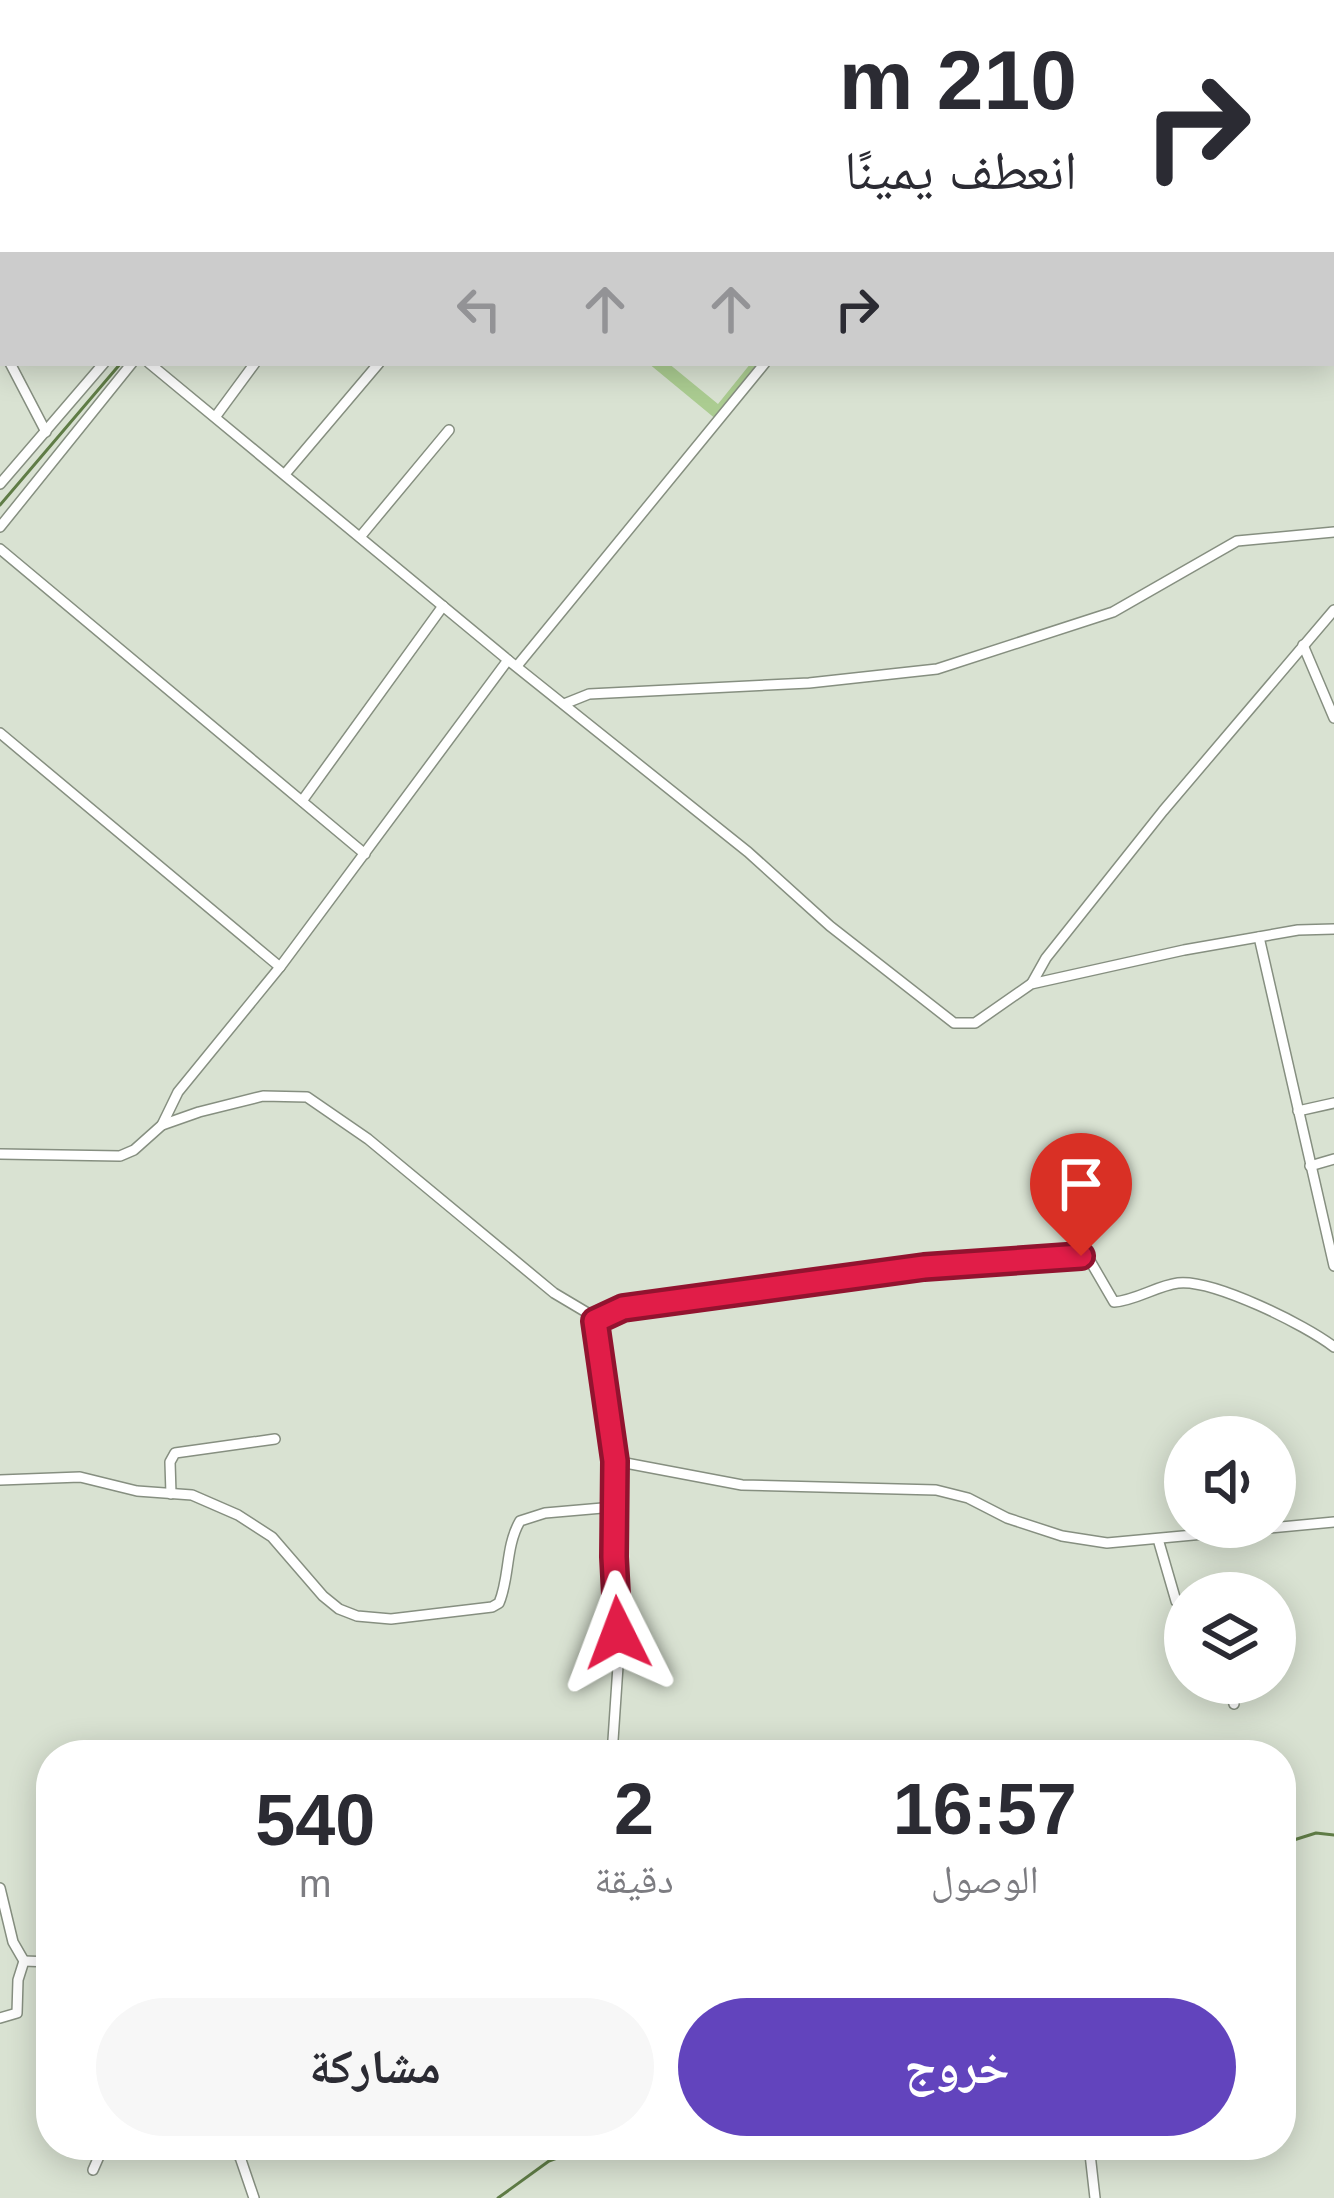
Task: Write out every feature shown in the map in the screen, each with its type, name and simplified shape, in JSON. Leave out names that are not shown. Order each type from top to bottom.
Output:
[{"type":"street","points":[[12,366],[46,432]]},
{"type":"street","points":[[0,484],[101,366]]},
{"type":"street","points":[[0,527],[129,366]]},
{"type":"street","points":[[153,366],[953,1023],[975,1023],[1031,984],[1259,937],[1334,928]]},
{"type":"street","points":[[216,416],[254,366]]},
{"type":"street","points":[[285,474],[376,366]]},
{"type":"street","points":[[0,1154],[121,1156],[162,1125],[178,1092],[280,967],[512,663],[762,366]]},
{"type":"street","points":[[360,538],[449,430]]},
{"type":"street","points":[[564,704],[589,694],[809,683],[937,669],[1106,615],[1237,541],[1334,532]]},
{"type":"street","points":[[0,549],[365,854]]},
{"type":"street","points":[[302,801],[443,606]]},
{"type":"street","points":[[1031,984],[1046,958],[1163,811],[1334,610]]},
{"type":"street","points":[[1303,645],[1334,718]]},
{"type":"street","points":[[0,733],[280,967]]},
{"type":"street","points":[[1259,937],[1334,1265]]},
{"type":"street","points":[[162,1125],[236,1100],[307,1096],[368,1139],[554,1293],[595,1321],[615,1461],[618,1666],[613,1740]]},
{"type":"street","points":[[1298,1112],[1334,1103]]},
{"type":"street","points":[[1310,1166],[1334,1160]]},
{"type":"street","points":[[595,1321],[637,1306],[924,1267],[1071,1255],[1089,1259],[1114,1302],[1194,1283],[1294,1320],[1334,1347]]},
{"type":"street","points":[[171,1494],[170,1462],[175,1453],[275,1439]]},
{"type":"street","points":[[615,1461],[742,1485],[936,1490],[968,1498],[1062,1537],[1107,1543],[1334,1522]]},
{"type":"street","points":[[0,1480],[66,1476],[192,1495],[238,1515],[272,1537],[334,1605],[347,1613],[380,1619],[492,1607],[503,1594],[513,1534],[520,1521],[545,1513],[614,1507]]},
{"type":"street","points":[[1158,1539],[1168,1572]]},
{"type":"street","points":[[0,1888],[24,1961],[17,2013],[0,2018]]},
{"type":"street","points":[[24,1961],[36,1961]]},
{"type":"street","points":[[93,2170],[97,2160]]},
{"type":"street","points":[[241,2160],[254,2198]]},
{"type":"street","points":[[1090,2160],[1094,2198]]},
{"type":"green space","points":[[652,366],[672,366],[718,404],[749,366],[762,366],[717,420]]},
{"type":"waterway","points":[[0,505],[118,366]]},
{"type":"waterway","points":[[1296,1839],[1316,1833],[1334,1835]]},
{"type":"waterway","points":[[498,2198],[552,2160]]},
{"type":"route","points":[[618,1633],[615,1461],[595,1321],[623,1308],[924,1267],[1081,1256]]}]
